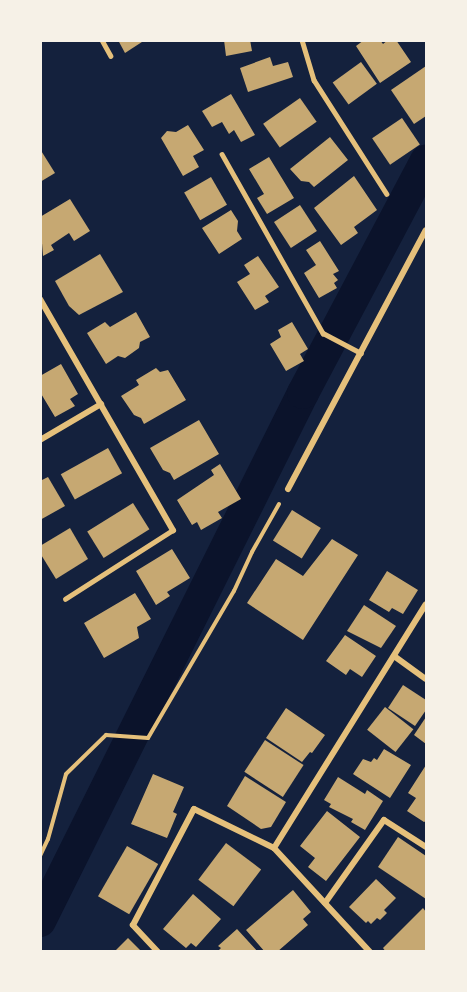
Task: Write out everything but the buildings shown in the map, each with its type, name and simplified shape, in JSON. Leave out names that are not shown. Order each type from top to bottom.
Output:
[{"type":"street","points":[[288,489],[426,230]]},
{"type":"street","points":[[40,299],[172,530]]},
{"type":"street","points":[[40,440],[101,404]]},
{"type":"street","points":[[274,848],[426,604]]},
{"type":"street","points":[[394,656],[426,679]]},
{"type":"street","points":[[158,951],[133,926],[194,810],[274,848],[370,951]]},
{"type":"street","points":[[325,903],[384,820],[426,847]]},
{"type":"lane","points":[[102,40],[111,56]]},
{"type":"lane","points":[[302,40],[314,80],[387,194]]},
{"type":"lane","points":[[222,154],[323,333],[361,353]]},
{"type":"lane","points":[[65,599],[172,530]]},
{"type":"path","points":[[40,856],[48,839],[66,774],[106,735],[148,738],[234,591],[252,552],[288,489]]},
{"type":"waterway","points":[[40,921],[303,393],[426,161]]}]
